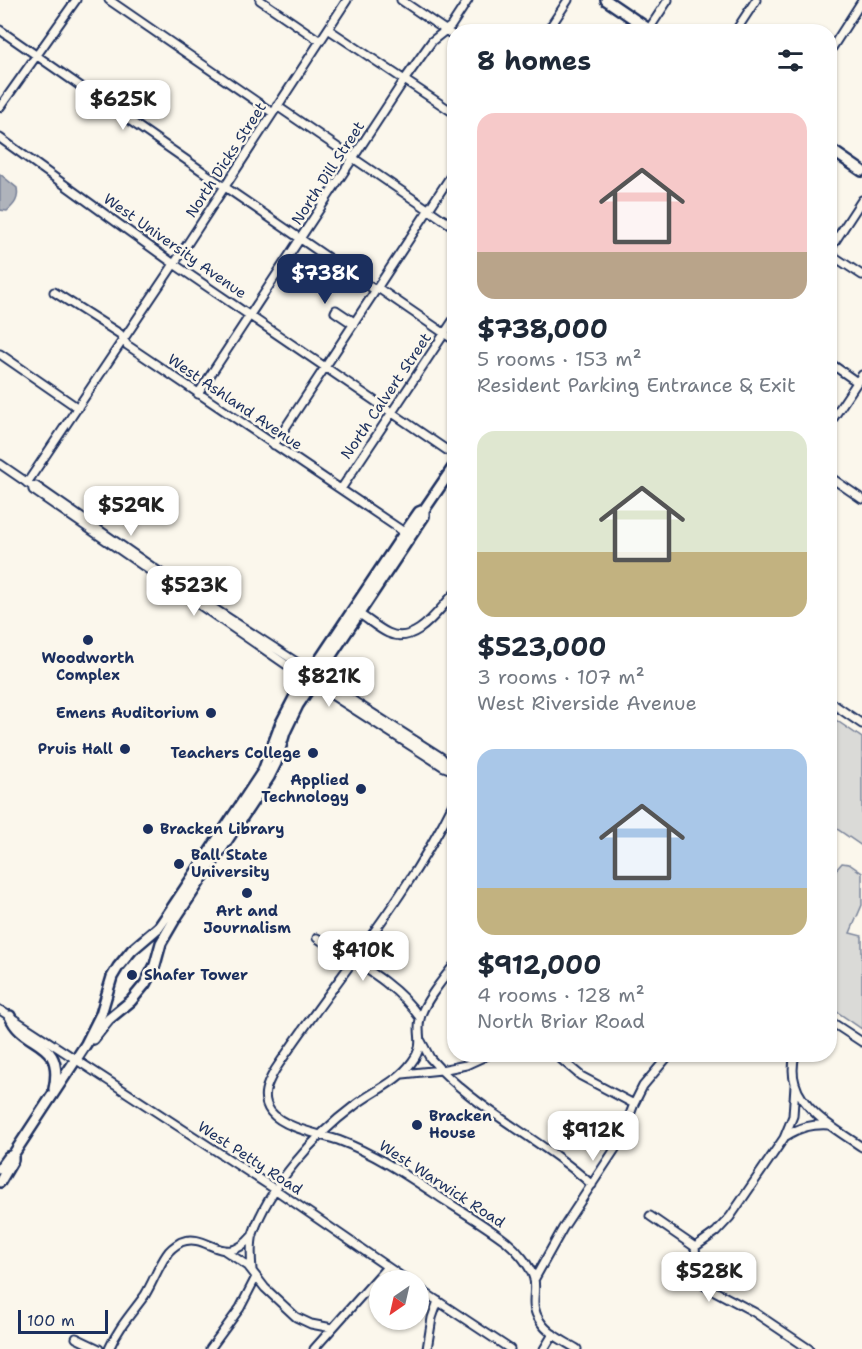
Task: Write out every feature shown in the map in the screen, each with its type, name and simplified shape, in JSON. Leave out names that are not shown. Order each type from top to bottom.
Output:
[{"type":"main road","points":[[606,0],[641,24]]},
{"type":"main road","points":[[837,154],[862,171]]},
{"type":"main road","points":[[357,613],[404,532],[419,512],[424,510],[447,476]]},
{"type":"main road","points":[[0,1182],[13,1160],[13,1155],[86,1044],[101,1014],[112,977],[125,958],[159,927],[262,771],[288,710],[312,680],[424,516],[424,510]]},
{"type":"main road","points":[[86,1044],[131,1001],[148,979],[161,943],[175,919],[269,777],[291,719],[312,680]]},
{"type":"main road","points":[[10,1016],[17,1028],[44,1046],[51,1055],[56,1080],[52,1095]]},
{"type":"main road","points":[[0,1168],[8,1157],[13,1155]]},
{"type":"street","points":[[0,107],[76,0]]},
{"type":"street","points":[[109,0],[275,110],[354,158],[447,222]]},
{"type":"street","points":[[260,0],[320,41]]},
{"type":"street","name":"North Dicks Street","points":[[30,484],[347,0]]},
{"type":"street","points":[[401,0],[446,30]]},
{"type":"street","name":"North Dill Street","points":[[450,24],[468,0]]},
{"type":"street","points":[[552,24],[568,0]]},
{"type":"street","points":[[654,24],[668,0]]},
{"type":"street","points":[[740,24],[756,0]]},
{"type":"street","points":[[837,40],[862,1]]},
{"type":"street","points":[[328,29],[447,108]]},
{"type":"street","points":[[0,30],[301,239],[445,333]]},
{"type":"street","name":"North Dill Street","points":[[198,394],[405,79],[432,40],[446,30]]},
{"type":"street","name":"West University Avenue","points":[[0,138],[174,264],[447,450]]},
{"type":"street","points":[[274,444],[447,182]]},
{"type":"street","points":[[837,238],[862,200]]},
{"type":"street","points":[[837,259],[862,275]]},
{"type":"street","name":"West Ashland Avenue","points":[[54,292],[120,334],[123,341],[198,394],[404,532]]},
{"type":"street","name":"North Calvert Street","points":[[341,489],[447,330]]},
{"type":"street","points":[[0,354],[78,408]]},
{"type":"street","points":[[837,367],[860,379],[837,413]]},
{"type":"street","points":[[0,465],[36,486],[312,680],[447,768]]},
{"type":"street","points":[[837,482],[862,499]]},
{"type":"street","points":[[357,613],[390,634],[407,634],[431,620],[447,602]]},
{"type":"street","points":[[837,707],[862,723]]},
{"type":"street","name":"West Warwick Road","points":[[447,815],[431,845],[354,962],[284,1056],[266,1088],[266,1104],[274,1115],[384,1160],[501,1237],[517,1251],[534,1280],[535,1312],[541,1323],[553,1334]]},
{"type":"street","points":[[316,938],[399,993],[420,1018]]},
{"type":"street","points":[[224,1251],[243,1245],[253,1235],[276,1190],[319,1135],[354,1105],[403,1074],[416,1056],[421,1041],[420,1018],[429,999],[447,975]]},
{"type":"street","name":"West Petty Road","points":[[0,1010],[276,1190],[392,1270]]},
{"type":"street","points":[[837,1026],[862,1042]]},
{"type":"street","points":[[421,1041],[430,1058],[462,1090],[576,1171],[592,1185]]},
{"type":"street","points":[[403,1074],[441,1070],[473,1062]]},
{"type":"street","points":[[564,1062],[580,1076],[634,1104]]},
{"type":"street","points":[[534,1280],[563,1228],[619,1143],[634,1104],[644,1086],[664,1062]]},
{"type":"street","points":[[695,1247],[716,1232],[730,1217],[784,1138],[793,1116],[795,1062]]},
{"type":"street","points":[[795,1085],[810,1108],[829,1125],[862,1147]]},
{"type":"street","points":[[784,1138],[796,1129],[807,1125],[829,1125]]},
{"type":"street","points":[[650,1216],[695,1247],[699,1277],[705,1286],[754,1312],[809,1349]]},
{"type":"street","points":[[210,1349],[240,1308],[254,1274],[251,1253],[253,1235]]},
{"type":"street","points":[[109,1349],[120,1325],[145,1294],[171,1249],[183,1241],[190,1240],[198,1240],[224,1251],[254,1274],[296,1317],[311,1324],[332,1328]]},
{"type":"street","points":[[314,1349],[387,1267]]},
{"type":"street","points":[[429,1295],[510,1349]]},
{"type":"street","points":[[427,1349],[430,1325],[438,1301]]},
{"type":"street","points":[[544,1349],[553,1334],[578,1349]]},
{"type":"street","points":[[76,1338],[99,1349]]},
{"type":"shaded area","points":[[0,174],[17,188],[16,201],[7,211],[0,210]]},
{"type":"shaded area","points":[[837,721],[862,738],[862,846],[837,829]]},
{"type":"shaded area","points":[[842,863],[849,864],[862,873],[862,905],[850,933],[862,936],[862,1029],[837,1012],[837,869]]},
{"type":"place","name":"Woodworth Complex","points":[[88,640]]},
{"type":"place","name":"Emens Auditorium","points":[[211,713]]},
{"type":"place","name":"Pruis Hall","points":[[125,749]]},
{"type":"place","name":"Teachers College","points":[[313,753]]},
{"type":"place","name":"Applied Technology","points":[[361,789]]},
{"type":"place","name":"Bracken Library","points":[[148,829]]},
{"type":"place","name":"Ball State University","points":[[179,864]]},
{"type":"place","name":"Art and Journalism","points":[[247,893]]},
{"type":"place","name":"Shafer Tower","points":[[132,975]]},
{"type":"place","name":"Bracken House","points":[[417,1125]]}]
